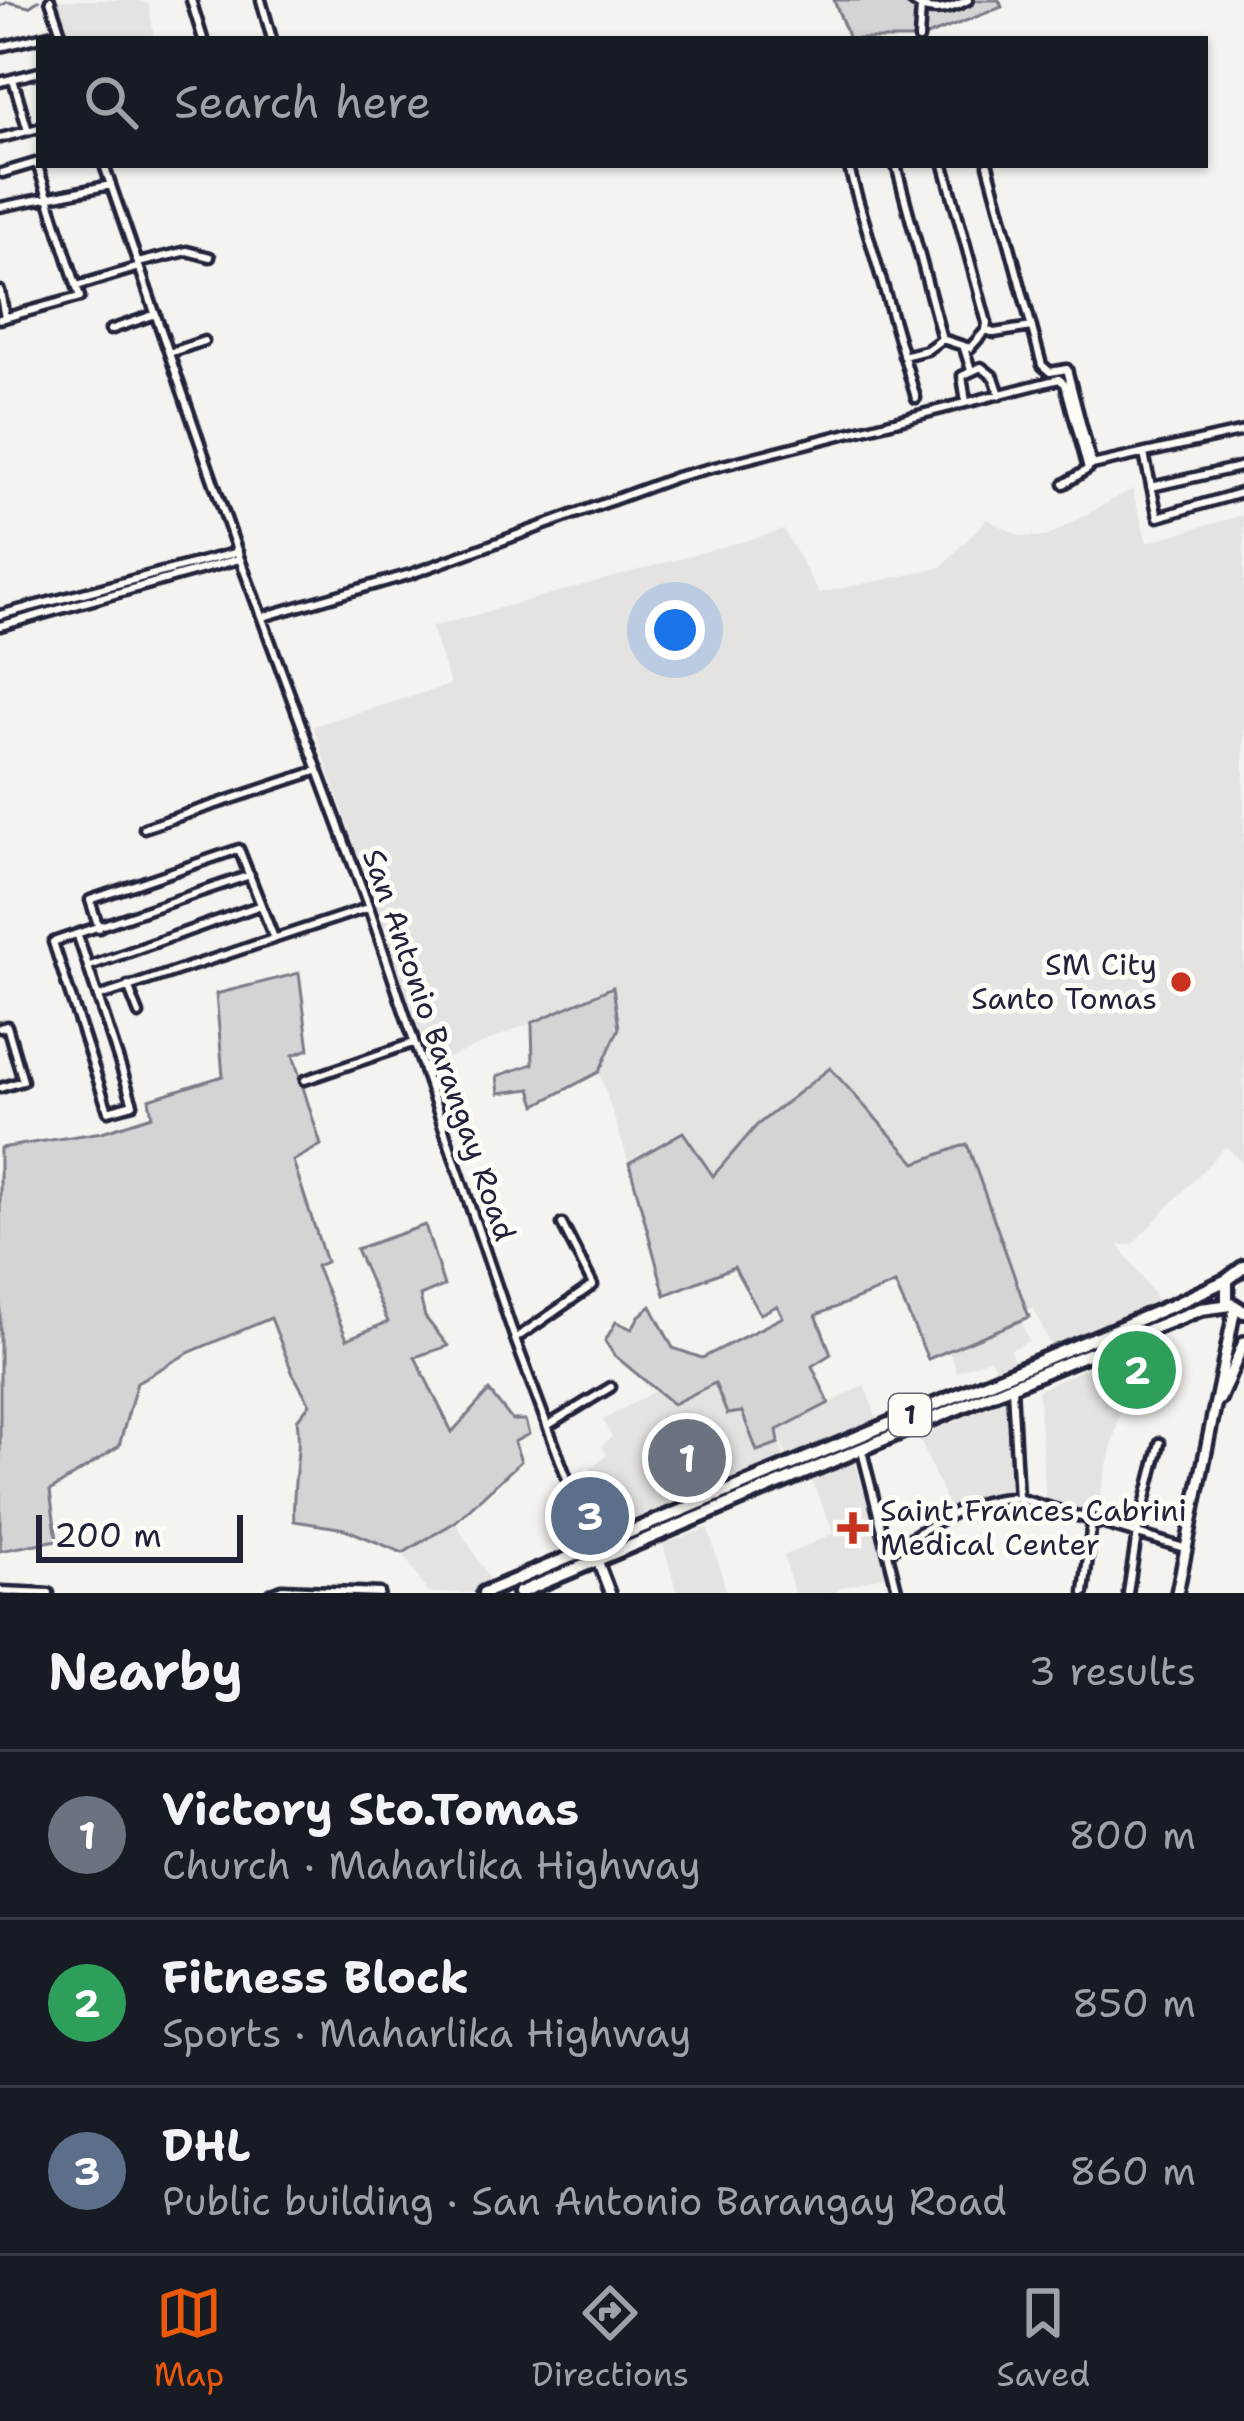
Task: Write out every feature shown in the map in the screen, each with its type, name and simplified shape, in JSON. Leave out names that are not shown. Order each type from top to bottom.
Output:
[{"type":"highway","name":"1","points":[[519,1593],[1227,1280],[1243,1267]]},
{"type":"highway","points":[[1227,1280],[1225,1294],[1236,1309]]},
{"type":"highway","name":"1","points":[[484,1593],[592,1546],[1201,1309],[1236,1309]]},
{"type":"main road","points":[[1177,1593],[1236,1309]]},
{"type":"main road","points":[[1217,1404],[1244,1342]]},
{"type":"street","points":[[191,0],[202,36]]},
{"type":"street","points":[[261,0],[271,36]]},
{"type":"street","points":[[911,0],[920,7],[951,9],[968,0]]},
{"type":"street","points":[[51,2],[62,36]]},
{"type":"street","points":[[919,36],[920,7]]},
{"type":"street","points":[[0,47],[36,41]]},
{"type":"street","points":[[0,82],[36,74]]},
{"type":"street","points":[[13,79],[28,131]]},
{"type":"street","points":[[0,138],[36,129]]},
{"type":"street","points":[[2,173],[36,164]]},
{"type":"street","points":[[0,291],[3,318],[80,298],[39,168]]},
{"type":"street","name":"San Antonio Barangay Road","points":[[105,168],[316,771],[369,908],[515,1339],[592,1546]]},
{"type":"street","points":[[849,168],[916,398]]},
{"type":"street","points":[[897,168],[942,338]]},
{"type":"street","points":[[945,168],[986,330]]},
{"type":"street","points":[[989,168],[1042,365],[1051,372],[1067,369],[1092,465],[1244,431]]},
{"type":"street","points":[[0,207],[111,185]]},
{"type":"street","points":[[77,286],[187,251],[210,257]]},
{"type":"street","points":[[110,330],[156,314]]},
{"type":"street","points":[[986,330],[1032,327]]},
{"type":"street","points":[[942,338],[964,348],[974,346],[986,330]]},
{"type":"street","points":[[904,356],[927,350],[942,338]]},
{"type":"street","points":[[169,353],[204,341]]},
{"type":"street","points":[[974,346],[976,369]]},
{"type":"street","points":[[964,348],[976,369],[994,376],[1000,394]]},
{"type":"street","points":[[966,402],[962,376],[976,369]]},
{"type":"street","points":[[262,617],[411,574],[676,477],[1059,379],[1065,384],[1088,469],[1064,484]]},
{"type":"street","points":[[1144,454],[1157,518],[1244,493]]},
{"type":"street","points":[[1151,487],[1244,466]]},
{"type":"street","points":[[0,615],[239,555]]},
{"type":"street","points":[[0,626],[239,555]]},
{"type":"street","points":[[144,828],[316,771]]},
{"type":"street","points":[[99,928],[90,899],[239,849],[274,938]]},
{"type":"street","points":[[78,936],[134,1105],[109,1112],[53,942],[250,874]]},
{"type":"street","points":[[89,967],[261,904]]},
{"type":"street","points":[[98,997],[369,908]]},
{"type":"street","points":[[128,986],[139,1014]]},
{"type":"street","points":[[0,1028],[7,1026],[23,1081],[0,1088]]},
{"type":"street","points":[[305,1080],[413,1043]]},
{"type":"street","points":[[515,1339],[593,1285],[562,1224]]},
{"type":"street","points":[[1012,1385],[1018,1498]]},
{"type":"street","points":[[547,1426],[611,1387]]},
{"type":"street","points":[[859,1443],[898,1593]]},
{"type":"street","points":[[1127,1593],[1160,1443]]},
{"type":"street","points":[[888,1553],[949,1515],[1004,1497],[1184,1549]]},
{"type":"street","points":[[1084,1593],[1092,1521]]},
{"type":"street","points":[[592,1546],[610,1593]]},
{"type":"street","points":[[272,1593],[282,1589],[380,1593]]},
{"type":"street","points":[[0,1591],[49,1593]]},
{"type":"shaded area","points":[[54,0],[149,4],[154,36],[67,36]]},
{"type":"shaded area","points":[[834,0],[999,0],[1002,7],[927,36],[848,36]]},
{"type":"shaded area","points":[[1132,489],[1147,542],[1244,515],[1244,1165],[1226,1146],[1132,1245],[1119,1245],[1158,1300],[1051,1346],[1033,1307],[1027,1311],[966,1145],[916,1163],[845,1083],[757,1125],[712,1176],[683,1133],[629,1163],[599,1072],[619,1028],[613,988],[432,1065],[313,726],[450,685],[431,627],[784,530],[819,593],[940,568],[987,519],[1020,536],[1046,537]]},
{"type":"shaded area","points":[[299,973],[309,1049],[293,1055],[321,1145],[293,1161],[326,1262],[316,1266],[347,1339],[388,1322],[356,1249],[425,1225],[444,1286],[420,1296],[425,1317],[448,1346],[415,1357],[452,1432],[489,1391],[512,1420],[525,1420],[529,1434],[514,1442],[521,1461],[455,1522],[403,1553],[345,1529],[294,1521],[297,1420],[310,1404],[271,1318],[190,1352],[137,1382],[119,1446],[50,1491],[57,1540],[0,1551],[0,1148],[102,1132],[152,1116],[149,1099],[223,1076],[216,994]]},
{"type":"shaded area","points":[[613,987],[619,1028],[599,1072],[536,1105],[531,1089],[499,1093],[497,1076],[533,1064],[532,1023]]},
{"type":"shaded area","points":[[830,1068],[916,1163],[967,1144],[1029,1317],[928,1359],[895,1284],[816,1315],[831,1354],[812,1366],[829,1403],[777,1430],[779,1443],[757,1451],[742,1412],[727,1414],[715,1383],[673,1404],[614,1355],[605,1341],[616,1322],[632,1329],[651,1306],[673,1348],[702,1358],[783,1317],[777,1306],[760,1314],[734,1267],[665,1295],[629,1163],[683,1132],[713,1176],[757,1125]]},
{"type":"shaded area","points":[[1021,1321],[1029,1341],[1010,1350],[1015,1363],[996,1371],[990,1358],[957,1372],[949,1352]]},
{"type":"shaded area","points":[[1112,1356],[1113,1383],[1122,1404],[1094,1519],[1046,1506],[1038,1390]]},
{"type":"shaded area","points":[[714,1383],[742,1412],[757,1451],[779,1443],[786,1460],[593,1539],[579,1504],[602,1487],[590,1469],[607,1455],[601,1446],[612,1437],[603,1420],[656,1390],[673,1404]]},
{"type":"shaded area","points":[[864,1385],[878,1421],[789,1460],[777,1431]]},
{"type":"shaded area","points":[[1006,1399],[1017,1497],[954,1520],[919,1437]]},
{"type":"shaded area","name":"Saint Frances Cabrini Medical Center","points":[[855,1461],[887,1575],[837,1589],[838,1593],[794,1593],[784,1556],[834,1533],[812,1481]]},
{"type":"shaded area","points":[[455,1522],[492,1583],[474,1593],[428,1593],[403,1553]]},
{"type":"shaded area","points":[[708,1528],[727,1593],[677,1593],[663,1544]]},
{"type":"waterway","points":[[0,6],[8,2],[29,7],[39,0]]},
{"type":"place","name":"SM City Santo Tomas","points":[[1181,982]]},
{"type":"place","name":"Fitness Block","points":[[1137,1370]]},
{"type":"place","name":"Victory Sto.Tomas","points":[[687,1458]]},
{"type":"place","name":"DHL","points":[[590,1516]]},
{"type":"place","name":"Saint Frances Cabrini Medical Center","points":[[853,1528]]}]
